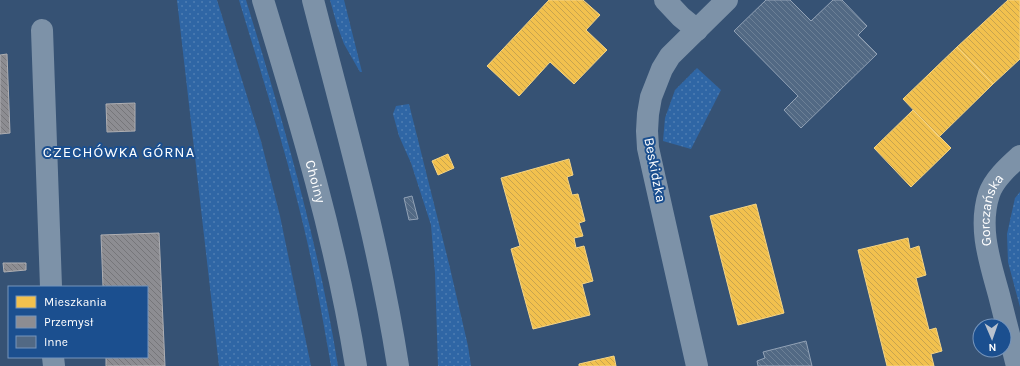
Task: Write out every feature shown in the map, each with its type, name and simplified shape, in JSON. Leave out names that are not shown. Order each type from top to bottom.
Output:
[{"type":"street","name":"Choiny","points":[[263,0],[305,139],[320,196],[338,273],[356,366]]},
{"type":"street","points":[[314,0],[370,226],[398,366]]},
{"type":"street","points":[[665,0],[681,17],[697,30]]},
{"type":"street","name":"Beskidzka","points":[[698,366],[648,148],[647,131],[651,98],[662,69],[670,56],[727,0]]},
{"type":"street","points":[[42,30],[51,286]]},
{"type":"street","name":"Gorczańska","points":[[1018,366],[991,268],[985,237],[985,215],[990,192],[1003,172],[1020,156]]},
{"type":"shaded area","points":[[177,0],[217,0],[261,141],[280,216],[311,366],[219,366]]},
{"type":"shaded area","points":[[239,0],[246,0],[286,136],[310,227],[330,319],[338,366],[331,366],[308,245],[297,199]]},
{"type":"shaded area","points":[[330,0],[344,0],[362,72],[360,72],[344,44]]},
{"type":"shaded area","points":[[697,68],[721,90],[691,149],[663,141],[665,118],[675,90]]},
{"type":"shaded area","points":[[409,104],[450,268],[468,346],[471,366],[438,366],[435,273],[431,225],[411,163],[399,136],[393,114],[396,106]]},
{"type":"shaded area","points":[[1020,192],[1020,307],[1008,262],[1007,234],[1015,198]]},
{"type":"building: Mieszkania","points":[[549,0],[583,0],[600,15],[586,30],[607,50],[574,84],[550,62],[519,96],[487,66]]},
{"type":"building: Mieszkania","points":[[1008,0],[1020,0],[1020,59],[993,84],[957,47]]},
{"type":"building: Mieszkania","points":[[957,47],[993,84],[939,137],[903,99]]},
{"type":"building: Mieszkania","points":[[913,110],[951,148],[911,187],[874,148]]},
{"type":"building: Mieszkania","points":[[448,154],[454,168],[438,175],[432,161]]},
{"type":"building: Mieszkania","points":[[569,159],[573,175],[567,177],[572,195],[578,194],[585,221],[579,223],[583,236],[574,238],[576,248],[584,246],[593,281],[582,284],[590,315],[533,329],[511,249],[520,246],[501,178]]},
{"type":"building: Mieszkania","points":[[756,204],[784,313],[738,325],[710,216]]},
{"type":"building: Mieszkania","points":[[908,238],[910,249],[919,246],[926,275],[916,278],[929,330],[936,328],[942,351],[931,354],[934,366],[887,366],[858,250]]},
{"type":"building: Mieszkania","points":[[614,356],[616,366],[579,366],[579,364]]},
{"type":"building: Przemysł","points":[[7,54],[10,133],[0,134],[0,55]]},
{"type":"building: Przemysł","points":[[135,103],[135,131],[107,132],[106,104]]},
{"type":"building: Przemysł","points":[[159,233],[165,366],[106,366],[106,358],[148,358],[148,286],[103,286],[101,235]]},
{"type":"building: Przemysł","points":[[3,263],[26,263],[26,270],[4,272]]},
{"type":"building: Inne","points":[[766,0],[790,0],[811,21],[833,0],[842,0],[867,26],[858,35],[877,54],[801,128],[784,110],[798,96],[734,31]]},
{"type":"building: Inne","points":[[412,196],[418,219],[409,220],[404,198]]},
{"type":"building: Inne","points":[[806,341],[812,366],[758,366],[757,361],[765,358],[763,352]]},
{"type":"district","name":"CZECHÓWKA GÓRNA","points":[[119,152]]}]
